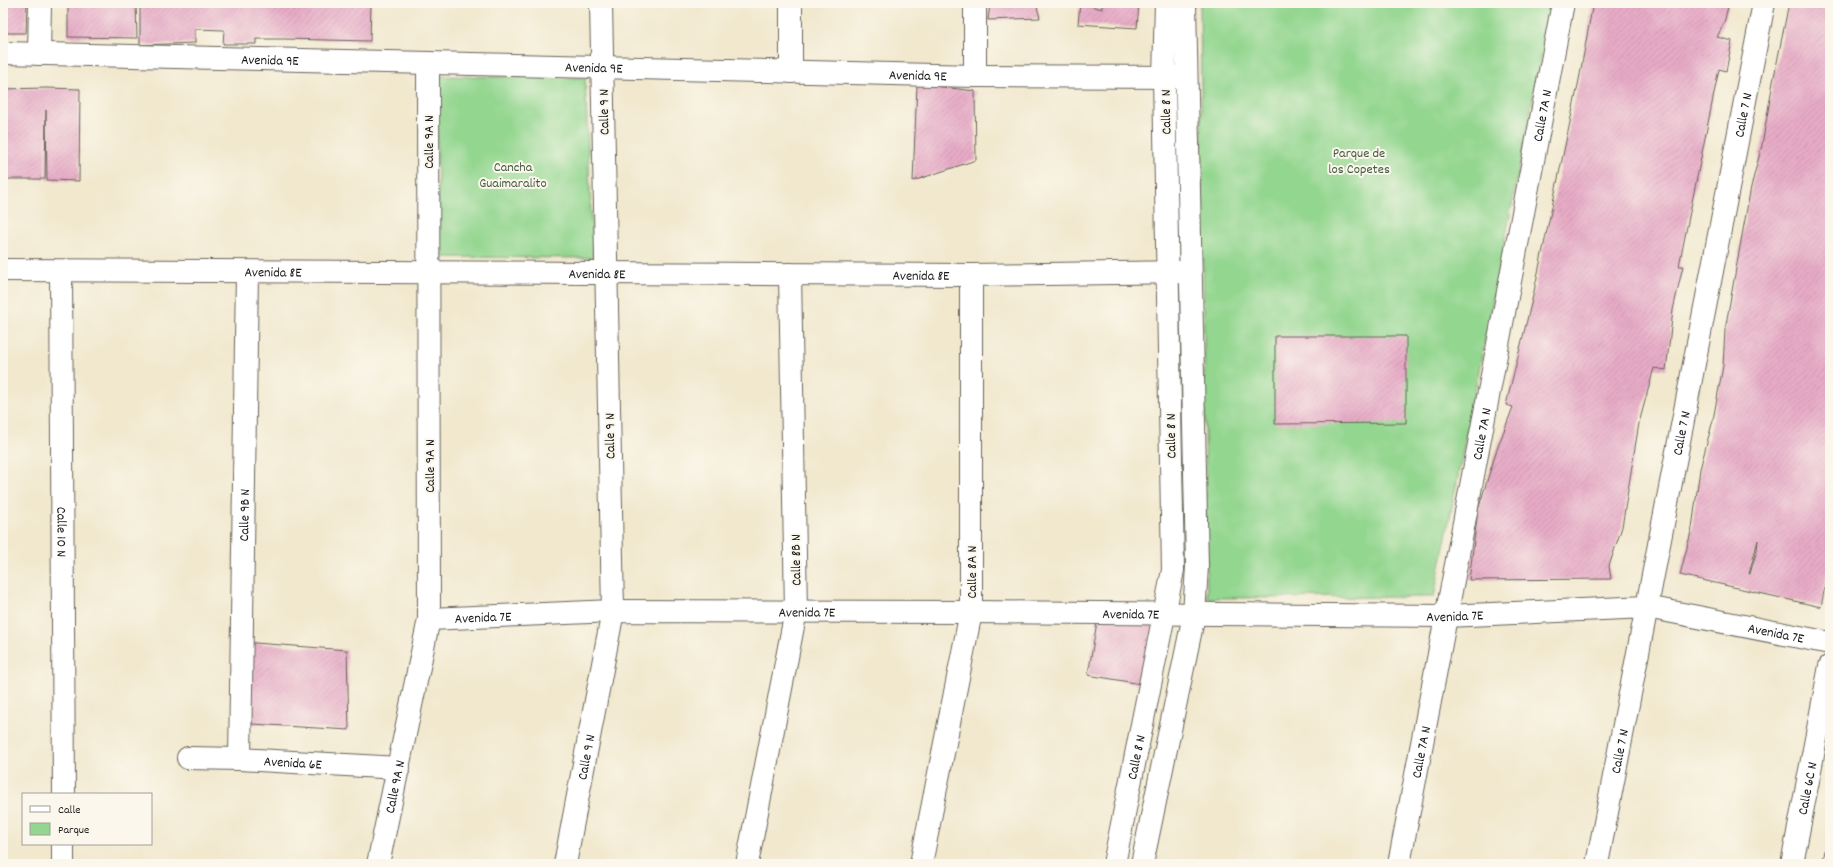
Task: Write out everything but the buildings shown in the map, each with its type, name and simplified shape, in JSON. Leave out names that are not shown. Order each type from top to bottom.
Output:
[{"type":"street","points":[[39,54],[40,3]]},
{"type":"street","name":"Calle 9 N","points":[[565,864],[612,611],[601,3]]},
{"type":"street","points":[[791,3],[791,72]]},
{"type":"street","points":[[975,3],[975,76]]},
{"type":"street","name":"Calle 8 N","points":[[1142,864],[1194,615],[1197,566],[1190,272],[1175,77],[1166,3]]},
{"type":"street","name":"Calle 8 N","points":[[1114,864],[1173,570],[1167,272],[1175,77],[1185,3]]},
{"type":"street","name":"Calle 7A N","points":[[1399,864],[1563,3]]},
{"type":"street","name":"Calle 7 N","points":[[1597,864],[1764,3]]},
{"type":"street","name":"Avenida 9E","points":[[3,53],[975,76],[1175,77]]},
{"type":"street","name":"Calle 9A N","points":[[378,864],[429,619],[428,63]]},
{"type":"street","name":"Avenida 8E","points":[[3,270],[971,275],[1190,272]]},
{"type":"street","name":"Calle 10 N","points":[[61,271],[64,793]]},
{"type":"street","name":"Calle 9B N","points":[[240,759],[247,272]]},
{"type":"street","name":"Calle 8B N","points":[[747,864],[796,611],[790,274]]},
{"type":"street","name":"Calle 8A N","points":[[921,864],[971,612],[971,275]]},
{"type":"street","name":"Avenida 7E","points":[[429,619],[612,611],[1446,616],[1647,606],[1830,643]]},
{"type":"street","name":"Calle 6C N","points":[[1792,864],[1830,666]]},
{"type":"street","name":"Avenida 6E","points":[[188,758],[240,759],[399,768]]},
{"type":"street","points":[[63,845],[63,864]]},
{"type":"green space","name":"Parque de los Copetes","points":[[1200,3],[1552,3],[1434,597],[1207,598]]},
{"type":"green space","name":"Cancha Guaimaralito","points":[[436,76],[585,78],[593,258],[439,257]]}]
